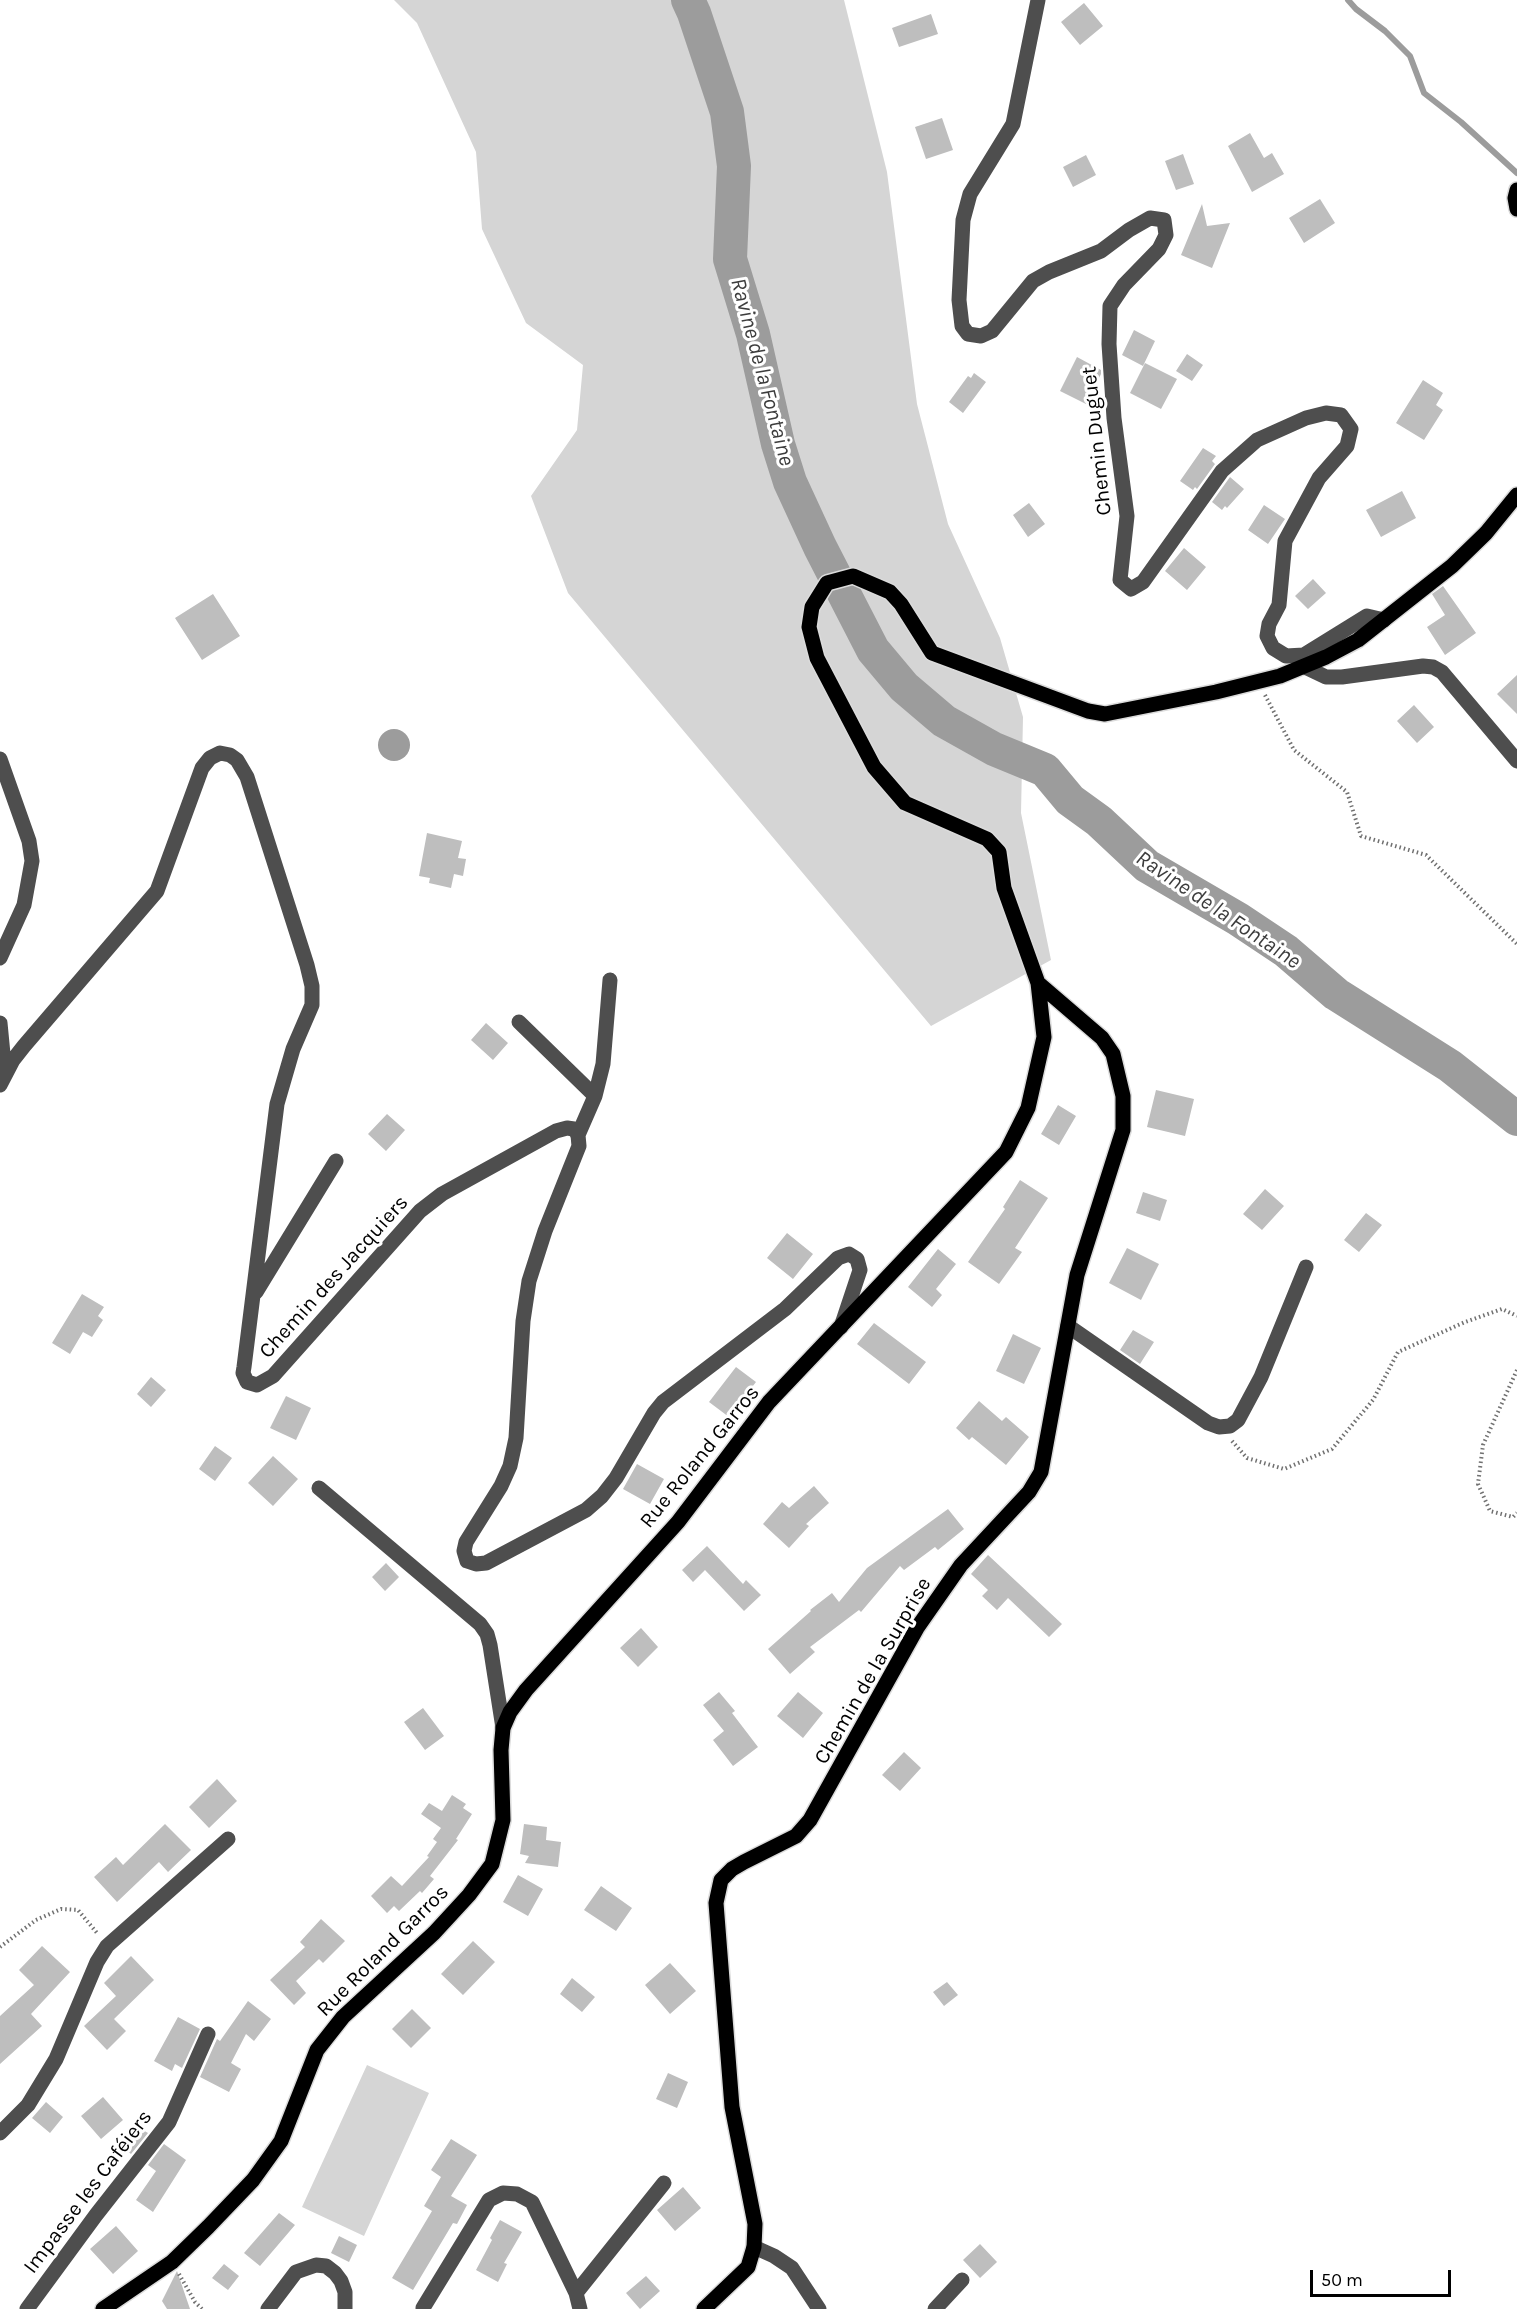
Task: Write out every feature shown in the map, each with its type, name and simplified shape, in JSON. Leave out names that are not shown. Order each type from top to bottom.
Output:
[{"type":"main road","points":[[1517,190],[1515,203],[1517,209]]},
{"type":"main road","points":[[1258,681],[1305,667],[1359,640],[1460,558],[1486,533],[1517,495]]},
{"type":"main road","name":"Rue Roland Garros","points":[[103,2309],[172,2262],[253,2180],[281,2140],[317,2050],[343,2017],[435,1933],[469,1895],[492,1864],[503,1820],[501,1750],[503,1728],[510,1712],[526,1690],[678,1521],[769,1402],[1006,1152],[1028,1108],[1044,1036],[1038,983],[1004,888],[999,852],[987,839],[905,803],[874,768],[817,658],[809,627],[812,607],[827,583],[853,576],[890,592],[901,604],[932,653],[1088,711],[1105,714],[1258,681]]},
{"type":"main road","name":"Chemin de la Surprise","points":[[704,2309],[748,2267],[754,2247],[755,2224],[732,2107],[716,1903],[721,1880],[732,1869],[796,1836],[810,1820],[917,1628],[961,1565],[1029,1492],[1041,1472],[1077,1275],[1123,1130],[1123,1096],[1113,1054],[1102,1038],[1038,983]]},
{"type":"street","name":"Chemin Duguet","points":[[1038,0],[1013,124],[970,194],[963,220],[959,300],[962,326],[968,334],[981,336],[992,330],[1033,281],[1101,251],[1129,230],[1150,219],[1164,220],[1166,236],[1159,249],[1124,285],[1110,306],[1109,344],[1114,418],[1127,516],[1120,580],[1131,589],[1143,582],[1222,471],[1257,440],[1306,418],[1326,413],[1341,416],[1351,429],[1347,446],[1319,478],[1285,541],[1278,605],[1269,624],[1267,636],[1274,648],[1286,656],[1304,655],[1366,616],[1384,620]]},
{"type":"street","points":[[1305,667],[1326,677],[1342,677],[1423,666],[1433,667],[1442,672],[1517,761]]},
{"type":"street","name":"Chemin des Jacquiers","points":[[2,1080],[24,1046],[157,891],[202,768],[220,753],[230,755],[237,760],[247,777],[312,986],[312,1005],[293,1049],[277,1104],[243,1373],[247,1382],[257,1385],[273,1376],[404,1226],[442,1194],[555,1131],[574,1129],[578,1135]]},
{"type":"street","points":[[0,759],[29,841],[32,861],[24,905],[0,958]]},
{"type":"street","points":[[610,980],[603,1064],[595,1096],[578,1135],[579,1146],[542,1240],[529,1281],[523,1321],[516,1438],[510,1466],[501,1486],[466,1542],[464,1551],[467,1561],[476,1564],[486,1563],[586,1510],[602,1496],[616,1478],[654,1413],[663,1402],[785,1309],[838,1258],[849,1254],[857,1259],[860,1270],[841,1327]]},
{"type":"street","points":[[519,1022],[595,1096]]},
{"type":"street","name":"Chemin des Jacquiers","points":[[0,1023],[2,1080]]},
{"type":"street","points":[[253,1297],[336,1161]]},
{"type":"street","points":[[1068,1326],[1208,1423],[1220,1427],[1230,1426],[1238,1420],[1261,1377],[1306,1267]]},
{"type":"street","points":[[319,1488],[480,1624],[487,1634],[490,1645],[503,1728]]},
{"type":"street","points":[[0,2133],[28,2105],[56,2059],[97,1962],[107,1946],[228,1839]]},
{"type":"street","name":"Impasse les Caféiers","points":[[27,2309],[96,2215],[169,2122],[208,2034]]},
{"type":"street","points":[[576,2293],[664,2183]]},
{"type":"street","points":[[423,2308],[489,2200],[503,2193],[517,2194],[532,2202],[576,2293],[580,2309]]},
{"type":"street","points":[[754,2247],[792,2268],[819,2309]]},
{"type":"street","points":[[268,2309],[296,2272],[316,2265],[326,2266],[341,2281],[345,2292],[345,2309]]},
{"type":"street","points":[[935,2309],[962,2280]]},
{"type":"path","points":[[1258,681],[1294,750],[1347,792],[1361,836],[1426,855],[1517,945]]},
{"type":"path","points":[[1220,1427],[1247,1458],[1284,1469],[1332,1449],[1373,1400],[1398,1352],[1465,1322],[1502,1310],[1517,1316]]},
{"type":"path","points":[[1517,1370],[1483,1445],[1478,1484],[1490,1511],[1513,1517],[1517,1513]]},
{"type":"path","points":[[0,1947],[36,1920],[61,1910],[78,1910],[107,1946]]},
{"type":"path","points":[[177,2271],[195,2302],[202,2309]]},
{"type":"shaded area","points":[[394,0],[844,0],[887,172],[917,404],[948,524],[1000,638],[1023,717],[1021,813],[1051,960],[931,1026],[568,593],[531,496],[577,430],[583,365],[526,323],[482,229],[476,152],[417,23]]},
{"type":"shaded area","points":[[394,729],[405,734],[410,745],[405,756],[394,761],[383,756],[378,745],[383,734]]},
{"type":"shaded area","points":[[367,2065],[429,2093],[364,2236],[302,2207]]},
{"type":"building","points":[[1084,3],[1103,26],[1080,45],[1061,22]]},
{"type":"building","points":[[931,14],[938,34],[899,47],[892,28]]},
{"type":"building","points":[[942,118],[953,150],[926,159],[915,127]]},
{"type":"building","points":[[1250,133],[1264,158],[1272,153],[1284,174],[1252,192],[1228,146]]},
{"type":"building","points":[[1183,154],[1194,184],[1176,190],[1165,161]]},
{"type":"building","points":[[1086,155],[1096,175],[1073,187],[1063,167]]},
{"type":"building","points":[[1320,199],[1335,223],[1304,243],[1289,218]]},
{"type":"building","points":[[1202,204],[1207,226],[1230,223],[1212,268],[1181,255]]},
{"type":"building","points":[[1134,330],[1155,341],[1143,366],[1122,355]]},
{"type":"building","points":[[1187,354],[1203,365],[1192,381],[1176,371]]},
{"type":"building","points":[[1077,357],[1101,370],[1086,404],[1060,391]]},
{"type":"building","points":[[1145,363],[1177,379],[1161,409],[1130,393]]},
{"type":"building","points":[[974,373],[986,382],[963,413],[949,402],[968,376],[971,378]]},
{"type":"building","points":[[1423,380],[1443,393],[1436,405],[1443,410],[1424,440],[1396,423]]},
{"type":"building","points":[[1203,448],[1216,456],[1212,461],[1215,464],[1197,489],[1195,487],[1193,490],[1180,481]]},
{"type":"building","points":[[1230,477],[1244,489],[1227,508],[1225,506],[1222,510],[1212,502]]},
{"type":"building","points":[[1402,491],[1416,518],[1381,537],[1366,510]]},
{"type":"building","points":[[1029,503],[1045,524],[1028,537],[1013,515]]},
{"type":"building","points":[[1264,505],[1285,519],[1268,544],[1248,530]]},
{"type":"building","points":[[1184,548],[1206,567],[1187,590],[1165,571]]},
{"type":"building","points":[[1313,579],[1326,593],[1308,609],[1295,596]]},
{"type":"building","points":[[1443,586],[1476,633],[1445,655],[1427,627],[1445,615],[1432,594]]},
{"type":"building","points":[[213,594],[240,636],[202,660],[175,618]]},
{"type":"building","points":[[1517,675],[1517,714],[1497,694]]},
{"type":"building","points":[[1414,705],[1434,727],[1417,743],[1397,721]]},
{"type":"building","points":[[427,833],[462,841],[458,858],[466,859],[463,876],[454,874],[451,888],[429,883],[430,878],[419,876]]},
{"type":"building","points":[[486,1023],[508,1043],[493,1060],[471,1040]]},
{"type":"building","points":[[1156,1090],[1194,1099],[1185,1136],[1147,1127]]},
{"type":"building","points":[[1058,1105],[1076,1116],[1059,1145],[1041,1134]]},
{"type":"building","points":[[387,1114],[405,1130],[386,1151],[368,1134]]},
{"type":"building","points":[[1020,1180],[1048,1198],[1015,1248],[1022,1252],[999,1284],[968,1262],[1005,1209],[1003,1207]]},
{"type":"building","points":[[1265,1189],[1284,1206],[1262,1230],[1243,1214]]},
{"type":"building","points":[[1143,1192],[1167,1200],[1160,1221],[1136,1213]]},
{"type":"building","points":[[1366,1213],[1382,1225],[1359,1252],[1344,1240]]},
{"type":"building","points":[[787,1233],[813,1254],[793,1279],[767,1258]]},
{"type":"building","points":[[1127,1248],[1159,1264],[1141,1300],[1109,1283]]},
{"type":"building","points":[[938,1249],[956,1264],[936,1289],[942,1295],[932,1307],[908,1287]]},
{"type":"building","points":[[82,1294],[104,1307],[98,1316],[103,1320],[92,1337],[83,1332],[70,1354],[52,1343]]},
{"type":"building","points":[[874,1323],[926,1362],[909,1384],[857,1344]]},
{"type":"building","points":[[1133,1330],[1154,1342],[1140,1364],[1120,1350]]},
{"type":"building","points":[[1013,1334],[1041,1348],[1024,1384],[996,1371]]},
{"type":"building","points":[[736,1367],[756,1382],[729,1417],[709,1402]]},
{"type":"building","points":[[151,1377],[166,1390],[151,1407],[137,1394]]},
{"type":"building","points":[[286,1396],[311,1408],[296,1440],[270,1428]]},
{"type":"building","points":[[979,1401],[1002,1421],[1006,1417],[1029,1437],[1006,1465],[972,1437],[969,1440],[956,1428]]},
{"type":"building","points":[[215,1446],[232,1458],[215,1481],[199,1469]]},
{"type":"building","points":[[273,1456],[298,1479],[273,1506],[248,1483]]},
{"type":"building","points":[[637,1464],[664,1479],[650,1504],[623,1489]]},
{"type":"building","points":[[814,1486],[829,1503],[806,1524],[809,1526],[789,1548],[763,1524],[782,1502],[789,1508]]},
{"type":"building","points":[[948,1509],[964,1529],[938,1550],[935,1547],[904,1570],[900,1566],[861,1612],[859,1610],[810,1647],[815,1652],[790,1674],[768,1649],[832,1593],[839,1602],[867,1568]]},
{"type":"building","points":[[707,1546],[743,1584],[746,1580],[761,1595],[744,1611],[705,1570],[693,1582],[682,1570]]},
{"type":"building","points":[[988,1555],[1062,1624],[1049,1637],[1008,1598],[997,1610],[982,1596],[988,1590],[971,1574]]},
{"type":"building","points":[[386,1563],[399,1577],[385,1591],[372,1577]]},
{"type":"building","points":[[641,1628],[658,1647],[638,1667],[620,1648]]},
{"type":"building","points":[[719,1692],[735,1711],[732,1713],[758,1747],[733,1766],[713,1740],[724,1731],[703,1705]]},
{"type":"building","points":[[798,1692],[823,1713],[803,1738],[777,1716]]},
{"type":"building","points":[[423,1708],[444,1736],[425,1750],[404,1722]]},
{"type":"building","points":[[904,1752],[921,1768],[900,1791],[882,1775]]},
{"type":"building","points":[[217,1779],[237,1801],[209,1828],[189,1807]]},
{"type":"building","points":[[452,1795],[466,1804],[463,1808],[472,1814],[456,1839],[458,1840],[430,1876],[434,1879],[422,1893],[420,1891],[399,1911],[394,1906],[387,1913],[371,1896],[391,1876],[402,1886],[429,1857],[427,1856],[437,1842],[433,1839],[441,1828],[421,1814],[429,1803],[442,1811]]},
{"type":"building","points":[[165,1824],[191,1850],[168,1872],[159,1862],[117,1902],[94,1877],[116,1857],[123,1865]]},
{"type":"building","points":[[524,1824],[547,1827],[546,1840],[561,1842],[558,1867],[525,1863],[529,1856],[520,1854]]},
{"type":"building","points":[[518,1875],[543,1889],[528,1916],[503,1902]]},
{"type":"building","points":[[601,1886],[632,1908],[616,1931],[584,1910]]},
{"type":"building","points":[[321,1919],[345,1941],[323,1963],[319,1959],[296,1981],[306,1993],[294,2005],[270,1980],[305,1947],[300,1942]]},
{"type":"building","points":[[473,1941],[495,1962],[463,1995],[441,1974]]},
{"type":"building","points":[[42,1946],[70,1972],[31,2014],[42,2026],[0,2064],[0,2016],[34,1985],[19,1970]]},
{"type":"building","points":[[131,1956],[154,1980],[114,2019],[126,2031],[107,2050],[84,2026],[116,1996],[104,1983]]},
{"type":"building","points":[[670,1963],[696,1991],[670,2014],[645,1985]]},
{"type":"building","points":[[572,1978],[595,1997],[582,2012],[560,1994]]},
{"type":"building","points":[[947,1982],[958,1995],[944,2006],[933,1992]]},
{"type":"building","points":[[248,2001],[271,2019],[254,2041],[246,2034],[231,2063],[241,2069],[229,2092],[200,2077],[217,2039],[220,2041]]},
{"type":"building","points":[[412,2009],[431,2028],[411,2048],[392,2029]]},
{"type":"building","points":[[178,2017],[200,2029],[182,2068],[175,2064],[172,2071],[154,2061]]},
{"type":"building","points":[[668,2073],[688,2082],[677,2108],[656,2099]]},
{"type":"building","points":[[103,2097],[123,2120],[101,2139],[81,2116]]},
{"type":"building","points":[[46,2102],[63,2117],[50,2133],[32,2118]]},
{"type":"building","points":[[141,2129],[148,2133],[131,2154],[126,2150]]},
{"type":"building","points":[[451,2139],[477,2155],[451,2196],[467,2205],[457,2224],[453,2223],[413,2290],[392,2278],[432,2211],[424,2206],[441,2177],[431,2170]]},
{"type":"building","points":[[164,2144],[186,2160],[153,2212],[136,2200],[156,2171],[148,2165]]},
{"type":"building","points":[[683,2187],[701,2208],[675,2231],[657,2210]]},
{"type":"building","points":[[279,2213],[295,2225],[260,2266],[244,2253]]},
{"type":"building","points":[[500,2220],[522,2232],[504,2263],[507,2264],[498,2282],[476,2270]]},
{"type":"building","points":[[116,2226],[138,2251],[113,2274],[90,2249]]},
{"type":"building","points":[[339,2236],[357,2245],[349,2262],[331,2253]]},
{"type":"building","points":[[980,2244],[997,2262],[980,2278],[963,2260]]},
{"type":"building","points":[[224,2264],[239,2276],[228,2290],[212,2278]]},
{"type":"building","points":[[177,2271],[190,2309],[167,2309],[162,2301]]},
{"type":"building","points":[[646,2276],[660,2291],[640,2309],[626,2293]]},
{"type":"waterway","name":"Ravine de la Fontaine","points":[[688,0],[727,112],[734,166],[730,259],[753,334],[778,444],[790,482],[820,547],[873,650],[904,687],[944,721],[994,749],[1045,770],[1070,800],[1099,821],[1147,866],[1238,919],[1286,951],[1336,994],[1450,1066],[1517,1119]]},
{"type":"waterway","points":[[1348,0],[1410,56],[1424,93],[1461,122],[1517,173]]}]
